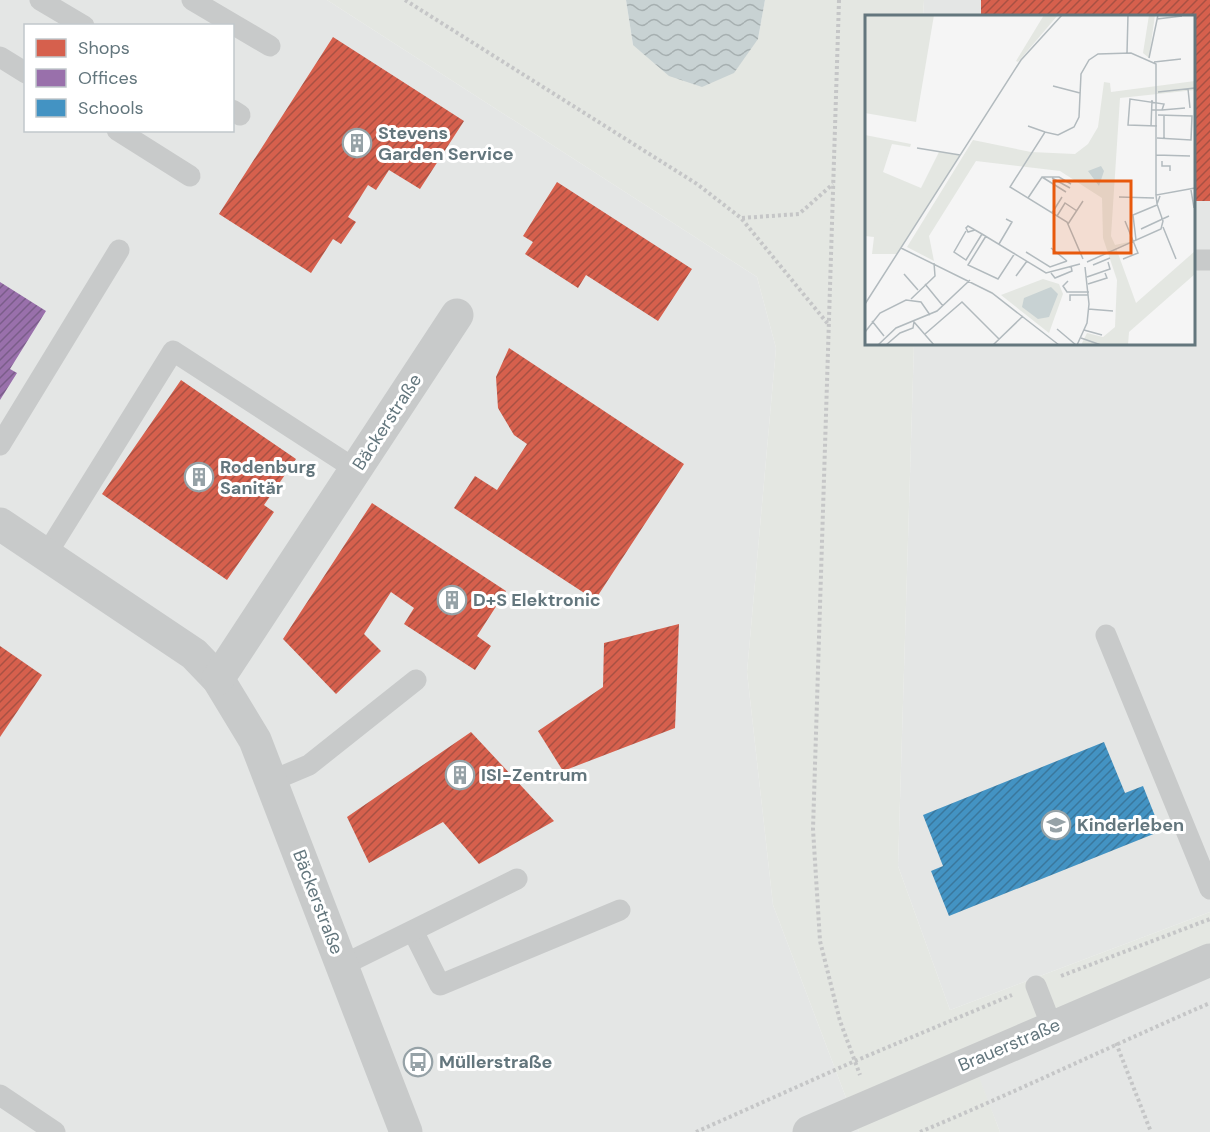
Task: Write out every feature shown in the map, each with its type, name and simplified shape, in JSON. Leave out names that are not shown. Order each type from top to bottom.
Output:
[{"type":"street","name":"Bäckerstraße","points":[[218,679],[457,315]]},
{"type":"street","name":"Bäckerstraße","points":[[0,524],[194,654],[218,679],[255,740],[406,1132]]},
{"type":"street","name":"Brauerstraße","points":[[809,1132],[1210,960]]},
{"type":"lane","points":[[40,0],[81,24]]},
{"type":"lane","points":[[192,0],[233,24]]},
{"type":"lane","points":[[234,25],[270,46]]},
{"type":"lane","points":[[0,57],[24,72]]},
{"type":"lane","points":[[120,132],[190,176]]},
{"type":"lane","points":[[0,445],[119,250]]},
{"type":"lane","points":[[46,555],[173,351],[355,469]]},
{"type":"lane","points":[[1106,635],[1210,889]]},
{"type":"lane","points":[[270,781],[309,765],[416,680]]},
{"type":"lane","points":[[343,965],[517,879]]},
{"type":"lane","points":[[413,931],[440,985],[620,910]]},
{"type":"lane","points":[[1036,986],[1052,1027]]},
{"type":"lane","points":[[0,1095],[55,1132]]},
{"type":"path","points":[[405,0],[697,184],[741,218],[828,325]]},
{"type":"path","points":[[838,0],[813,829],[820,941],[840,1021],[861,1078]]},
{"type":"path","points":[[741,218],[799,214],[833,184]]},
{"type":"path","points":[[696,1132],[855,1061],[1036,986],[1210,919]]},
{"type":"path","points":[[920,1132],[1040,1082],[1116,1043],[1210,1003]]},
{"type":"path","points":[[1116,1043],[1151,1132]]},
{"type":"shaded area","points":[[0,0],[327,0],[757,277],[776,348],[747,672],[773,905],[859,1132],[0,1132]]},
{"type":"shaded area","points":[[327,0],[626,0],[633,45],[758,39],[765,0],[924,0],[923,15],[865,15],[865,345],[914,345],[898,866],[950,1010],[1210,912],[1210,960],[973,1061],[1000,1132],[859,1132],[773,905],[747,672],[776,348],[757,277]]},
{"type":"shaded area","points":[[924,0],[1210,0],[1210,912],[950,1010],[898,866],[914,345],[1195,345],[1195,15],[923,15]]},
{"type":"shaded area","points":[[1210,960],[1210,1132],[1000,1132],[972,1061]]},
{"type":"water","points":[[626,0],[765,0],[758,39],[734,73],[702,87],[669,76],[633,45]]},
{"type":"building: Shops","points":[[981,0],[1210,0],[1210,201],[1195,201],[1195,15],[981,15]]},
{"type":"building: Shops","name":"Stevens Garden Service","points":[[333,37],[464,121],[420,189],[389,170],[376,190],[368,185],[348,217],[356,222],[341,244],[333,239],[311,273],[219,214]]},
{"type":"building: Shops","points":[[557,182],[692,269],[658,321],[586,275],[578,288],[525,254],[533,242],[523,236]]},
{"type":"building: Shops","points":[[509,348],[684,464],[595,600],[454,508],[475,476],[497,490],[527,444],[514,435],[498,408],[496,377]]},
{"type":"building: Shops","name":"Rodenburg Sanitär","points":[[181,380],[296,459],[264,505],[274,512],[227,580],[102,494]]},
{"type":"building: Shops","name":"D+S Elektronic","points":[[372,503],[506,591],[477,636],[491,646],[475,670],[404,624],[414,608],[391,592],[364,634],[381,651],[336,694],[283,639]]},
{"type":"building: Shops","points":[[679,624],[675,728],[563,771],[538,731],[603,687],[604,643]]},
{"type":"building: Shops","points":[[0,646],[42,675],[0,737]]},
{"type":"building: Shops","name":"ISI-Zentrum","points":[[471,732],[554,821],[479,864],[443,822],[369,863],[347,817]]},
{"type":"building: Offices","points":[[0,282],[46,311],[10,369],[17,373],[0,400]]},
{"type":"building: Schools","points":[[1104,742],[1125,793],[1143,786],[1161,831],[949,916],[931,871],[943,866],[923,815]]},
{"type":"place","name":"Stevens Garden Service","points":[[357,143]]},
{"type":"place","name":"Rodenburg Sanitär","points":[[199,477]]},
{"type":"place","name":"D+S Elektronic","points":[[452,600]]},
{"type":"place","name":"ISI-Zentrum","points":[[460,775]]},
{"type":"place","name":"Kinderleben","points":[[1056,825]]},
{"type":"place","name":"Müllerstraße","points":[[418,1062]]}]
